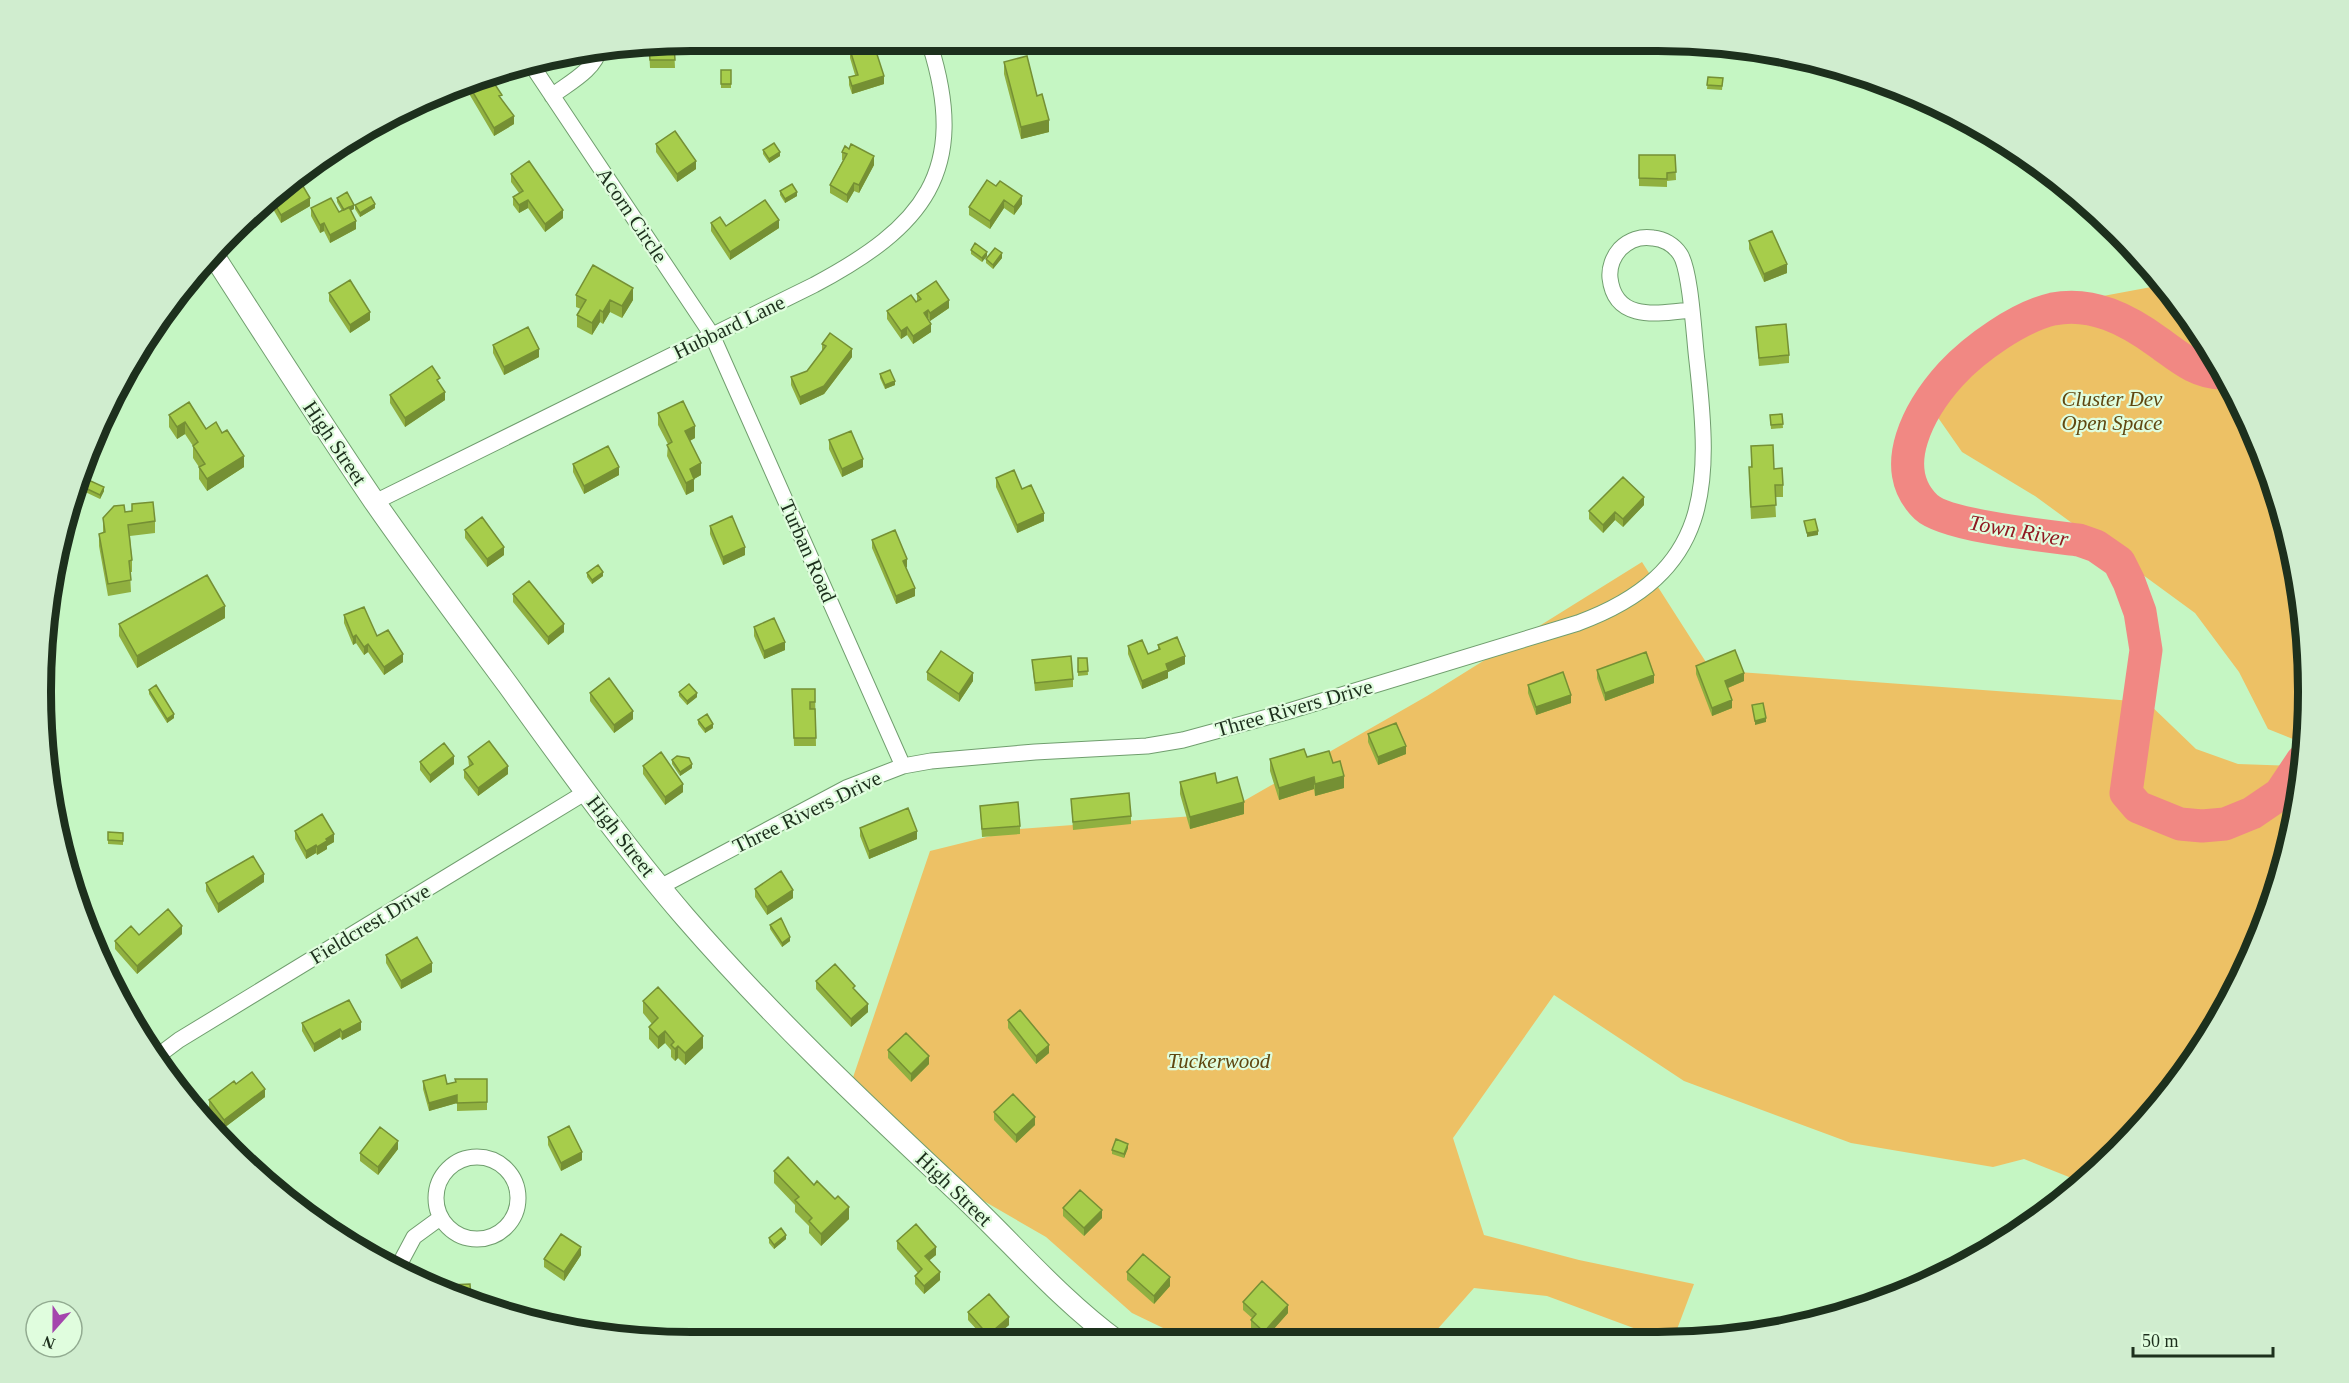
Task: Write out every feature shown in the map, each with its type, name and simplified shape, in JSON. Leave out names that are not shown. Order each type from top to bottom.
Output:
[{"type":"street","name":"Hubbard Lane","points":[[375,502],[859,260],[895,233],[920,206],[938,169],[945,128],[942,86],[932,51]]},
{"type":"street","points":[[552,96],[587,70],[596,58]]},
{"type":"street","name":"Acorn Circle","points":[[535,71],[712,335]]},
{"type":"street","name":"Three Rivers Drive","points":[[660,887],[846,788],[903,766],[931,761],[1024,753],[1147,746],[1183,740],[1286,712],[1555,630],[1617,607],[1635,597],[1663,572],[1684,541],[1698,505],[1704,467],[1704,434],[1691,310],[1686,269],[1680,254],[1668,242],[1652,237],[1635,239],[1621,248],[1616,255],[1610,274],[1614,292],[1619,300],[1634,311],[1644,313],[1691,310]]},
{"type":"street","name":"High Street","points":[[217,261],[276,355],[375,502],[586,792],[660,887],[735,972],[825,1066],[980,1212],[1046,1281],[1105,1332]]},
{"type":"street","name":"Turban Road","points":[[712,335],[903,766]]},
{"type":"street","name":"Fieldcrest Drive","points":[[163,1052],[178,1040],[586,792]]},
{"type":"street","points":[[481,1157],[500,1164],[513,1179],[518,1196],[515,1215],[504,1230],[497,1235],[479,1240],[470,1239],[453,1232],[440,1218],[435,1199],[436,1189],[446,1171],[453,1164],[481,1157]]},
{"type":"street","points":[[401,1262],[414,1238],[440,1218]]},
{"type":"green space","name":"Cluster Dev Open Space","points":[[2153,287],[2190,336],[2232,408],[2264,486],[2276,526],[2293,608],[2297,650],[2296,740],[2268,729],[2239,672],[2195,613],[2035,496],[1962,452],[1925,399],[1951,355],[2007,314]]},
{"type":"green space","name":"Tuckerwood","points":[[1642,562],[1711,670],[2147,702],[2196,749],[2238,764],[2294,766],[2286,816],[2276,857],[2264,897],[2232,975],[2212,1012],[2166,1081],[2139,1114],[2073,1179],[2024,1159],[1993,1167],[1851,1143],[1684,1081],[1554,995],[1453,1138],[1484,1235],[1579,1260],[1694,1284],[1676,1332],[1644,1332],[1547,1296],[1474,1288],[1435,1332],[1171,1332],[1132,1313],[1046,1237],[937,1174],[846,1098],[930,851],[1019,829],[1221,814],[1427,696]]},
{"type":"building","points":[[674,51],[675,60],[650,60],[649,52]]},
{"type":"building","points":[[850,51],[876,51],[884,76],[852,86],[849,77],[858,75]]},
{"type":"building","points":[[1027,56],[1037,96],[1042,94],[1049,120],[1021,127],[1004,62]]},
{"type":"building","points":[[721,70],[731,70],[731,84],[721,84]]},
{"type":"building","points":[[1708,77],[1723,78],[1722,86],[1707,85]]},
{"type":"building","points":[[494,83],[502,95],[499,96],[514,116],[494,128],[472,90]]},
{"type":"building","points":[[675,131],[696,161],[677,174],[656,144]]},
{"type":"building","points":[[774,143],[780,152],[769,159],[763,150]]},
{"type":"building","points":[[851,144],[874,156],[859,185],[854,183],[847,195],[830,185],[847,154],[842,152],[845,146],[849,149]]},
{"type":"building","points":[[1639,155],[1675,155],[1676,172],[1667,173],[1667,179],[1639,178]]},
{"type":"building","points":[[529,161],[563,210],[545,224],[528,200],[519,205],[513,197],[523,191],[511,174]]},
{"type":"building","points":[[987,180],[996,186],[1000,181],[1022,196],[1014,207],[1004,200],[990,221],[969,207]]},
{"type":"building","points":[[301,183],[310,198],[281,215],[275,205]]},
{"type":"building","points":[[792,184],[797,192],[785,199],[780,191]]},
{"type":"building","points":[[347,192],[354,205],[344,210],[337,198]]},
{"type":"building","points":[[371,197],[375,204],[360,213],[355,205]]},
{"type":"building","points":[[331,198],[339,212],[349,207],[356,221],[330,235],[324,223],[320,225],[311,208]]},
{"type":"building","points":[[765,200],[779,220],[730,252],[711,223],[720,217],[726,226]]},
{"type":"building","points":[[1772,231],[1787,264],[1764,274],[1749,241]]},
{"type":"building","points":[[975,243],[987,252],[982,258],[971,250]]},
{"type":"building","points":[[995,248],[1002,253],[993,265],[986,259]]},
{"type":"building","points":[[593,265],[633,288],[622,306],[610,300],[603,312],[600,310],[592,323],[577,315],[586,300],[576,295]]},
{"type":"building","points":[[350,280],[370,312],[350,325],[329,293]]},
{"type":"building","points":[[936,281],[949,300],[930,313],[928,310],[924,313],[931,324],[913,336],[907,327],[901,331],[887,311],[911,295],[916,302],[921,299],[917,294]]},
{"type":"building","points":[[1786,324],[1789,355],[1759,358],[1756,327]]},
{"type":"building","points":[[528,327],[539,349],[504,367],[493,345]]},
{"type":"building","points":[[830,333],[852,349],[824,386],[800,397],[791,377],[807,371],[826,346],[822,344]]},
{"type":"building","points":[[432,366],[445,392],[405,418],[390,395]]},
{"type":"building","points":[[890,370],[895,381],[885,385],[880,374]]},
{"type":"building","points":[[683,401],[695,426],[685,431],[701,463],[690,469],[694,479],[686,483],[667,445],[672,442],[658,413]]},
{"type":"building","points":[[189,402],[206,429],[216,422],[222,433],[227,430],[244,456],[207,479],[199,467],[205,464],[193,446],[198,442],[185,422],[177,427],[169,415]]},
{"type":"building","points":[[1782,414],[1783,424],[1771,425],[1770,415]]},
{"type":"building","points":[[851,431],[863,459],[842,469],[829,440]]},
{"type":"building","points":[[1773,445],[1774,469],[1782,468],[1783,485],[1775,485],[1776,505],[1751,507],[1749,467],[1752,467],[1751,446]]},
{"type":"building","points":[[608,446],[619,467],[584,486],[573,464]]},
{"type":"building","points":[[1014,470],[1022,489],[1031,485],[1044,513],[1017,525],[996,478]]},
{"type":"building","points":[[1623,477],[1644,497],[1623,519],[1615,512],[1603,525],[1589,511]]},
{"type":"building","points":[[87,480],[104,487],[100,495],[85,488]]},
{"type":"building","points":[[153,502],[155,521],[128,525],[132,560],[129,561],[131,580],[108,584],[99,534],[105,532],[103,518],[114,506],[124,505],[125,512],[132,511],[132,504]]},
{"type":"building","points":[[732,516],[745,547],[723,557],[710,526]]},
{"type":"building","points":[[482,517],[504,547],[487,559],[465,530]]},
{"type":"building","points":[[1815,519],[1818,531],[1807,533],[1804,521]]},
{"type":"building","points":[[895,530],[907,559],[903,561],[915,588],[896,596],[872,540]]},
{"type":"building","points":[[598,565],[603,572],[592,580],[587,573]]},
{"type":"building","points":[[207,575],[225,606],[137,656],[119,624]]},
{"type":"building","points":[[529,581],[564,624],[548,637],[513,594]]},
{"type":"building","points":[[364,607],[377,636],[388,630],[403,654],[384,667],[368,644],[364,647],[356,635],[353,637],[344,615]]},
{"type":"building","points":[[774,618],[785,642],[764,651],[754,627]]},
{"type":"building","points":[[1177,637],[1185,656],[1166,664],[1168,670],[1142,681],[1128,646],[1142,640],[1148,654],[1160,649],[1158,645]]},
{"type":"building","points":[[1735,650],[1744,673],[1725,681],[1732,700],[1712,708],[1696,666]]},
{"type":"building","points":[[941,651],[973,673],[959,694],[927,672]]},
{"type":"building","points":[[1646,652],[1654,675],[1605,693],[1597,670]]},
{"type":"building","points":[[1071,656],[1073,679],[1035,683],[1032,660]]},
{"type":"building","points":[[1078,658],[1087,658],[1088,671],[1078,672]]},
{"type":"building","points":[[1563,672],[1571,695],[1536,707],[1528,685]]},
{"type":"building","points":[[609,678],[633,711],[614,725],[590,693]]},
{"type":"building","points":[[689,684],[697,693],[687,701],[679,692]]},
{"type":"building","points":[[156,685],[174,714],[167,719],[149,690]]},
{"type":"building","points":[[792,689],[815,689],[815,702],[810,702],[810,709],[815,709],[816,738],[794,738]]},
{"type":"building","points":[[1763,703],[1766,718],[1755,721],[1752,705]]},
{"type":"building","points":[[707,714],[713,724],[705,729],[698,720]]},
{"type":"building","points":[[1396,723],[1406,746],[1378,757],[1368,734]]},
{"type":"building","points":[[489,741],[508,766],[478,788],[464,770],[473,764],[468,757]]},
{"type":"building","points":[[444,743],[454,756],[430,775],[420,762]]},
{"type":"building","points":[[1304,749],[1307,757],[1329,751],[1333,763],[1340,761],[1344,776],[1315,784],[1314,777],[1279,788],[1270,759]]},
{"type":"building","points":[[661,752],[683,784],[665,797],[643,766]]},
{"type":"building","points":[[677,756],[689,758],[692,764],[680,772],[672,760]]},
{"type":"building","points":[[1215,773],[1217,783],[1237,777],[1244,802],[1190,817],[1180,782]]},
{"type":"building","points":[[1129,793],[1131,816],[1073,822],[1071,799]]},
{"type":"building","points":[[1018,802],[1020,826],[982,829],[980,806]]},
{"type":"building","points":[[908,808],[917,831],[869,851],[860,828]]},
{"type":"building","points":[[322,814],[334,834],[326,839],[327,841],[306,851],[295,831]]},
{"type":"building","points":[[108,832],[123,833],[123,841],[108,840]]},
{"type":"building","points":[[253,856],[264,874],[218,904],[206,883]]},
{"type":"building","points":[[781,871],[793,890],[767,907],[755,889]]},
{"type":"building","points":[[168,909],[182,926],[137,966],[115,941],[131,926],[139,935]]},
{"type":"building","points":[[781,918],[790,937],[782,943],[770,925]]},
{"type":"building","points":[[417,937],[432,963],[401,981],[386,955]]},
{"type":"building","points":[[835,964],[868,1004],[851,1019],[816,981]]},
{"type":"building","points":[[658,987],[703,1036],[685,1053],[678,1046],[675,1049],[671,1045],[674,1042],[665,1031],[658,1037],[649,1027],[658,1018],[643,1001]]},
{"type":"building","points":[[349,1000],[361,1022],[342,1032],[340,1029],[314,1044],[302,1023]]},
{"type":"building","points":[[1020,1010],[1049,1045],[1036,1056],[1008,1020]]},
{"type":"building","points":[[906,1033],[929,1056],[911,1074],[888,1050]]},
{"type":"building","points":[[252,1072],[265,1089],[224,1120],[209,1100],[234,1081],[236,1084]]},
{"type":"building","points":[[445,1075],[447,1084],[456,1082],[455,1079],[487,1079],[487,1102],[457,1103],[457,1095],[429,1103],[423,1081]]},
{"type":"building","points":[[1013,1094],[1035,1117],[1016,1135],[994,1112]]},
{"type":"building","points":[[569,1126],[582,1152],[561,1163],[548,1137]]},
{"type":"building","points":[[380,1127],[398,1141],[378,1167],[360,1153]]},
{"type":"building","points":[[1116,1139],[1128,1144],[1124,1154],[1112,1150]]},
{"type":"building","points":[[788,1157],[814,1185],[817,1181],[835,1199],[838,1196],[849,1207],[821,1234],[809,1221],[812,1218],[795,1200],[799,1197],[774,1171]]},
{"type":"building","points":[[1080,1190],[1102,1210],[1084,1228],[1063,1208]]},
{"type":"building","points":[[916,1224],[936,1247],[925,1256],[940,1272],[924,1286],[915,1276],[922,1269],[897,1241]]},
{"type":"building","points":[[781,1228],[786,1235],[774,1245],[769,1238]]},
{"type":"building","points":[[561,1234],[581,1247],[564,1272],[544,1259]]},
{"type":"building","points":[[1143,1254],[1170,1277],[1154,1296],[1127,1272]]},
{"type":"building","points":[[1262,1281],[1288,1305],[1264,1332],[1251,1320],[1256,1314],[1243,1302]]},
{"type":"building","points":[[470,1284],[470,1292],[451,1285]]},
{"type":"building","points":[[989,1294],[1009,1317],[992,1332],[985,1332],[968,1312]]},
{"type":"waterway","name":"Town River","points":[[2212,372],[2196,367],[2134,326],[2109,314],[2067,307],[2040,313],[1998,335],[1951,374],[1919,420],[1908,456],[1908,474],[1914,491],[1926,507],[1937,514],[1975,525],[2079,540],[2096,546],[2119,562],[2140,612],[2146,650],[2126,793],[2138,807],[2180,824],[2202,826],[2225,824],[2252,813],[2280,794],[2293,774]]}]
